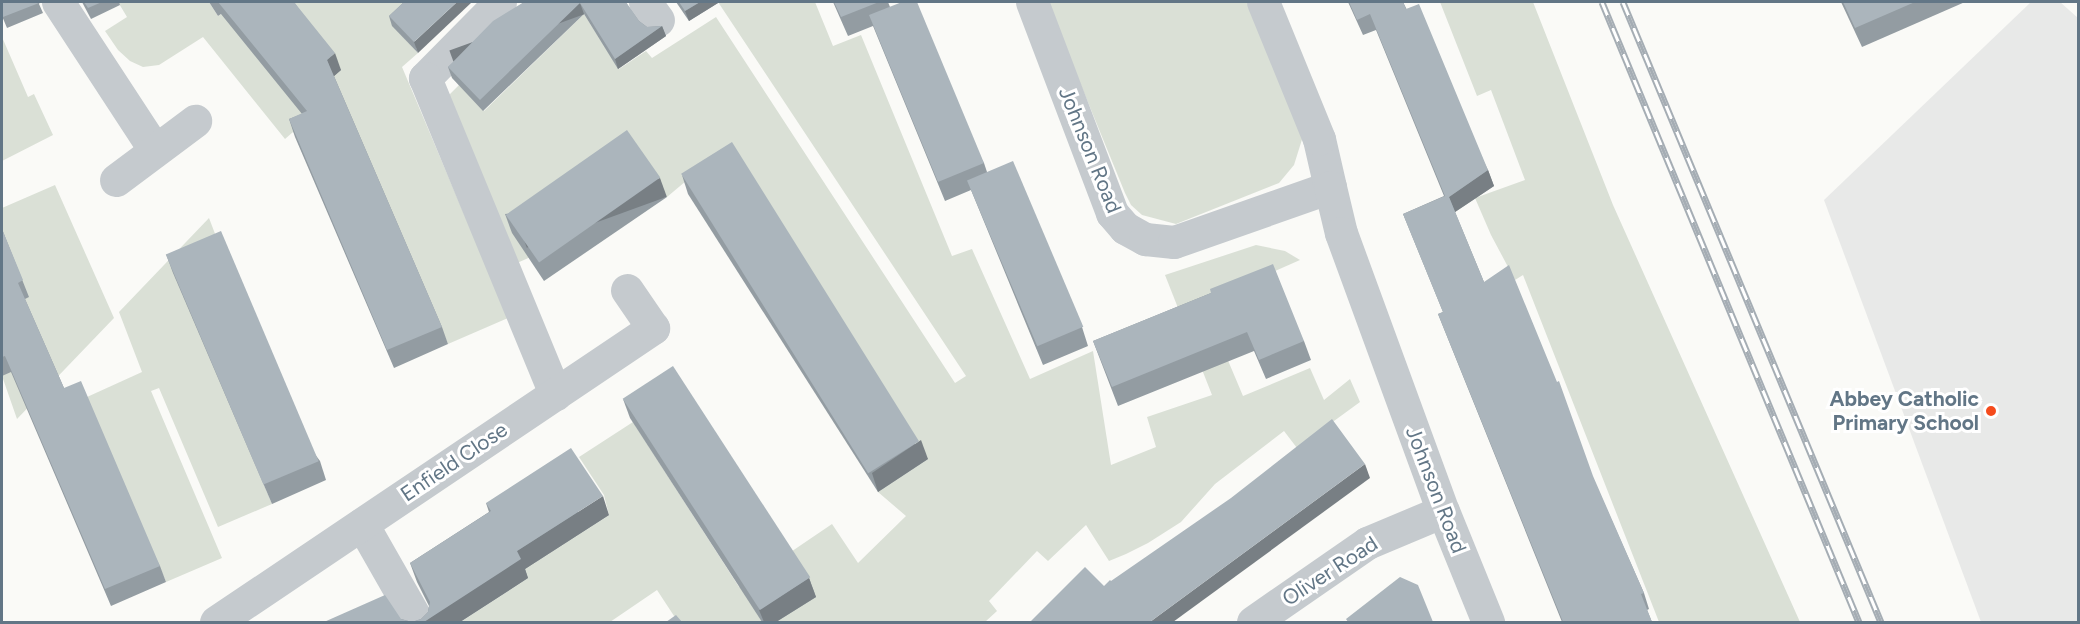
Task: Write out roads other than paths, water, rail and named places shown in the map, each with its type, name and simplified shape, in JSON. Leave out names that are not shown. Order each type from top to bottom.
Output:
[{"type":"street","points":[[58,2],[155,150]]},
{"type":"street","points":[[500,2],[425,78],[555,394]]},
{"type":"street","name":"Johnson Road","points":[[1032,2],[1112,213],[1125,228],[1145,239],[1174,242],[1330,187]]},
{"type":"street","name":"Johnson Road","points":[[1263,2],[1319,139],[1341,233],[1443,511],[1488,622]]},
{"type":"street","points":[[116,180],[195,121]]},
{"type":"street","name":"Enfield Close","points":[[216,622],[653,328],[627,290]]},
{"type":"street","name":"Oliver Road","points":[[1253,622],[1367,543],[1443,511]]},
{"type":"street","points":[[362,524],[418,622]]},
{"type":"railway","points":[[1602,2],[1859,622]]},
{"type":"railway","points":[[1623,2],[1881,622]]},
{"type":"place","name":"Abbey Catholic Primary School","points":[[1991,411]]}]
